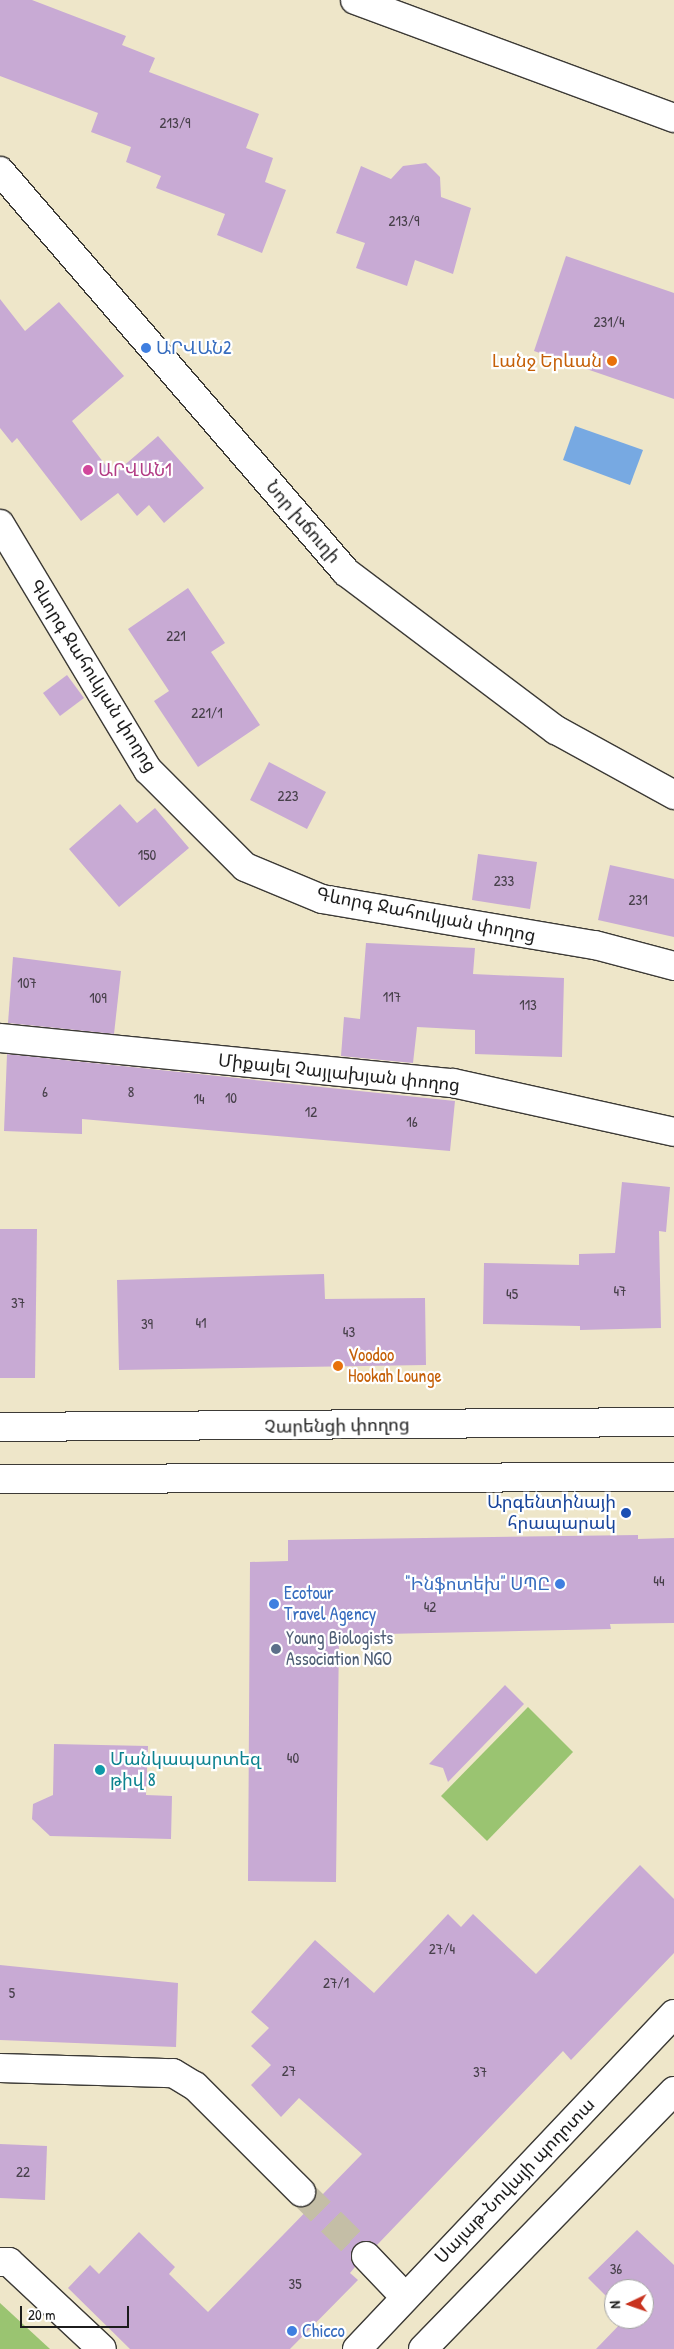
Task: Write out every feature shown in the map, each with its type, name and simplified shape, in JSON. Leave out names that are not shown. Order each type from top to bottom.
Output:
[{"type":"main road","points":[[355,0],[674,118]]},
{"type":"main road","name":"Նոր խճուղի","points":[[0,171],[346,572],[556,730],[674,795]]},
{"type":"main road","name":"Գևորգ Ջահուկյան փողոց","points":[[0,524],[148,770],[245,867],[322,899],[595,945],[674,966]]},
{"type":"main road","name":"Միքայել Չայլախյան փողոց","points":[[0,1038],[453,1083],[674,1132]]},
{"type":"main road","name":"Չարենցի փողոց","points":[[0,1427],[674,1422]]},
{"type":"main road","points":[[0,1480],[674,1477]]},
{"type":"main road","name":"Սայաթ-Նովայի պողոտա","points":[[357,2349],[674,2014]]},
{"type":"main road","points":[[0,2068],[173,2073],[195,2086],[301,2192]]},
{"type":"main road","points":[[422,2349],[674,2091]]},
{"type":"main road","points":[[366,2256],[405,2297]]},
{"type":"main road","points":[[0,2262],[9,2262],[102,2349]]},
{"type":"green space","points":[[528,1707],[573,1752],[487,1841],[441,1796]]},
{"type":"green space","points":[[0,2303],[50,2349],[0,2349]]},
{"type":"water","points":[[575,426],[643,450],[630,485],[563,460]]},
{"type":"building","points":[[0,0],[32,0],[126,36],[122,45],[155,58],[149,72],[259,114],[246,148],[273,158],[265,182],[286,190],[262,253],[217,235],[225,214],[156,188],[161,176],[126,162],[131,147],[91,132],[98,113],[0,76]]},
{"type":"building","points":[[426,163],[440,177],[441,197],[471,208],[453,274],[415,260],[407,286],[356,268],[365,243],[336,233],[361,166],[391,179],[403,166]]},
{"type":"building","points":[[566,256],[674,293],[674,399],[534,351]]},
{"type":"building","points":[[0,299],[25,331],[59,302],[124,376],[72,421],[113,475],[158,436],[204,488],[164,523],[149,505],[137,516],[118,493],[81,521],[17,438],[12,443],[0,428]]},
{"type":"building","points":[[188,588],[225,643],[211,652],[260,725],[198,767],[154,701],[169,691],[128,629]]},
{"type":"building","points":[[67,675],[84,698],[60,716],[43,693]]},
{"type":"building","points":[[269,762],[326,792],[307,829],[250,800]]},
{"type":"building","points":[[120,804],[137,823],[155,808],[189,848],[119,907],[69,849]]},
{"type":"building","points":[[478,854],[537,862],[530,909],[472,900]]},
{"type":"building","points":[[610,865],[674,879],[674,937],[598,920]]},
{"type":"building","points":[[366,943],[475,948],[473,974],[564,978],[562,1057],[475,1054],[475,1030],[417,1027],[413,1063],[341,1056],[344,1017],[360,1019]]},
{"type":"building","points":[[13,957],[121,971],[114,1034],[8,1023]]},
{"type":"building","points":[[7,1054],[455,1101],[450,1151],[82,1119],[82,1134],[4,1131]]},
{"type":"building","points":[[622,1182],[670,1187],[666,1232],[659,1231],[661,1328],[580,1330],[580,1326],[483,1324],[484,1263],[579,1265],[579,1254],[615,1253]]},
{"type":"building","points":[[0,1229],[37,1229],[35,1378],[0,1378]]},
{"type":"building","points":[[324,1274],[325,1299],[425,1298],[426,1365],[119,1370],[117,1280]]},
{"type":"building","points":[[638,1535],[638,1539],[674,1538],[674,1623],[610,1624],[611,1629],[339,1635],[336,1882],[248,1881],[250,1562],[288,1561],[288,1540]]},
{"type":"building","points":[[505,1685],[524,1704],[448,1782],[443,1768],[429,1764]]},
{"type":"building","name":"Մանկապարտեզ թիվ 8","points":[[54,1744],[148,1746],[146,1795],[172,1796],[171,1839],[50,1836],[32,1819],[33,1804],[53,1795]]},
{"type":"building","points":[[640,1865],[674,1899],[674,1953],[571,2060],[563,2051],[377,2245],[363,2241],[355,2245],[351,2259],[355,2267],[350,2273],[358,2280],[290,2349],[130,2349],[68,2288],[90,2265],[99,2274],[139,2232],[175,2267],[169,2274],[208,2312],[362,2154],[299,2098],[281,2117],[251,2085],[271,2065],[251,2046],[269,2028],[251,2012],[315,1940],[374,1993],[448,1914],[461,1927],[473,1914],[536,1974]]},
{"type":"building","points":[[0,1965],[178,1983],[176,2047],[0,2040]]},
{"type":"building","points":[[0,2144],[47,2146],[45,2200],[0,2198]]},
{"type":"building","points":[[637,2230],[674,2265],[674,2349],[596,2349],[615,2329],[654,2329],[654,2279],[604,2279],[604,2294],[588,2278]]},
{"type":"tunnel","points":[[301,2192],[366,2256]]},
{"type":"place","name":"ԱՐՎԱՆ2","points":[[146,348]]},
{"type":"place","name":"Լանջ Երևան","points":[[612,361]]},
{"type":"place","name":"ԱՐՎԱՆ1","points":[[88,470]]},
{"type":"place","name":"Voodoo Hookah Lounge","points":[[338,1366]]},
{"type":"place","name":"Արգենտինայի հրապարակ","points":[[626,1513]]},
{"type":"place","name":"\"Ինֆոտեխ\" ՍՊԸ","points":[[560,1584]]},
{"type":"place","name":"Ecotour Travel Agency","points":[[274,1604]]},
{"type":"place","name":"Young Biologists Association NGO","points":[[276,1649]]},
{"type":"place","name":"Մանկապարտեզ թիվ 8","points":[[100,1770]]},
{"type":"place","name":"Chicco","points":[[292,2331]]}]
